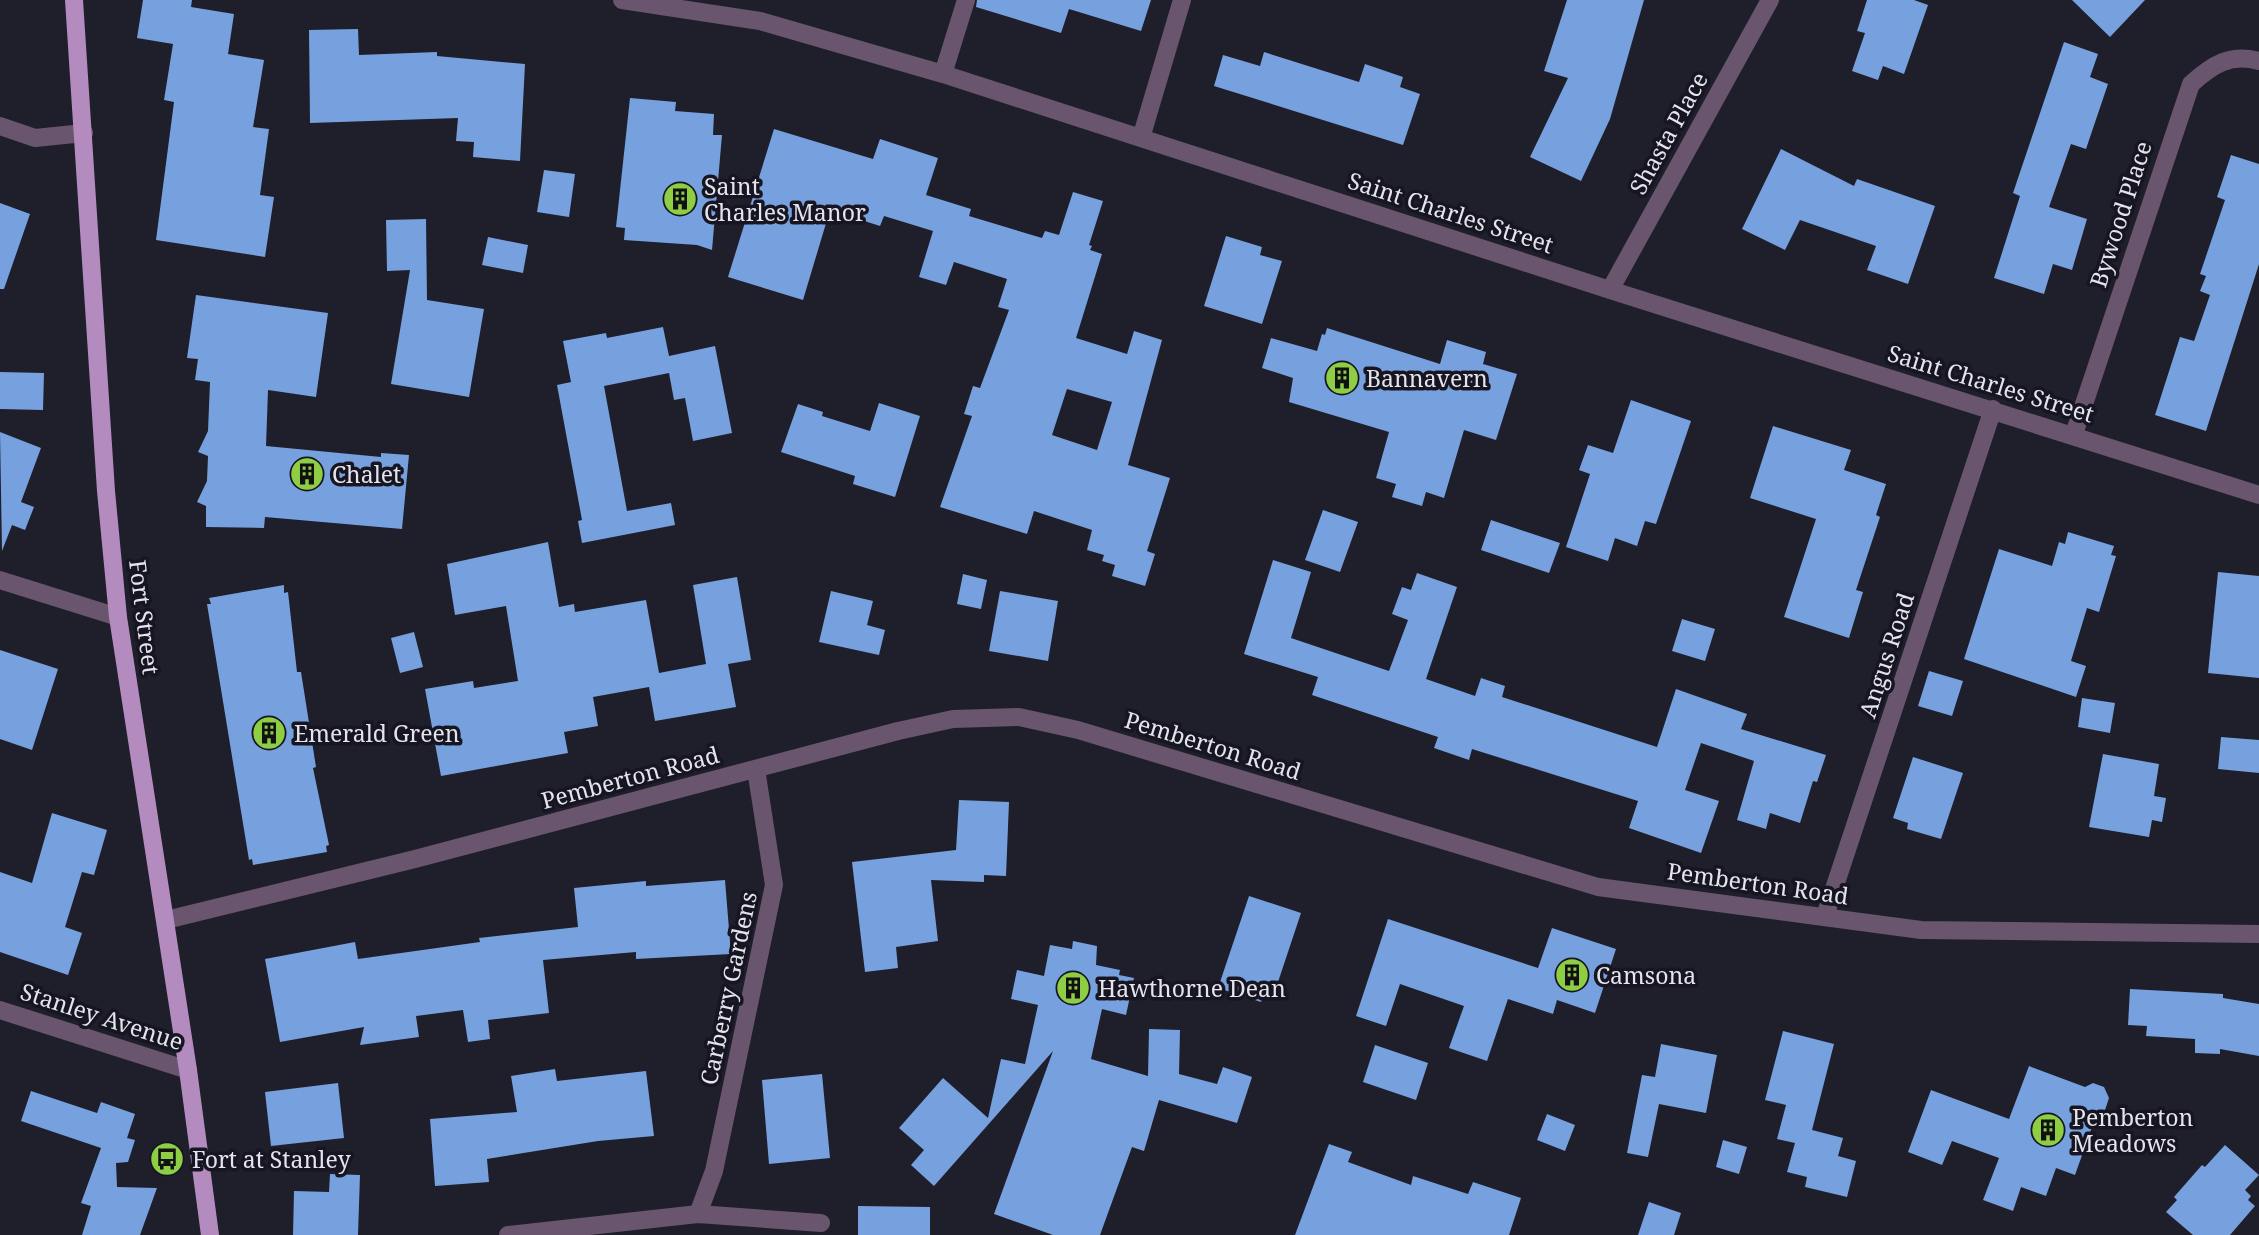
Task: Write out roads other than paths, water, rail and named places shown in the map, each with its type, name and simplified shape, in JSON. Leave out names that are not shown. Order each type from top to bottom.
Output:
[{"type":"main road","name":"Fort Street","points":[[74,0],[106,491],[118,617],[166,920],[210,1235]]},
{"type":"street","name":"Saint Charles Street","points":[[622,0],[760,21],[943,74],[1610,290],[2074,434],[2259,495]]},
{"type":"street","points":[[943,74],[966,0]]},
{"type":"street","points":[[1141,138],[1182,0]]},
{"type":"street","name":"Shasta Place","points":[[1610,290],[1769,0]]},
{"type":"street","name":"Bywood Place","points":[[2074,434],[2191,84],[2214,63],[2244,57],[2259,61]]},
{"type":"street","points":[[0,126],[35,138],[83,133]]},
{"type":"street","name":"Angus Road","points":[[1825,916],[1993,409]]},
{"type":"street","points":[[0,580],[118,617]]},
{"type":"street","name":"Pemberton Road","points":[[166,920],[953,719],[1019,717],[1078,730],[1598,887],[1921,930],[2259,934]]},
{"type":"street","name":"Carberry Gardens","points":[[698,1214],[714,1171],[774,885],[756,769]]},
{"type":"street","name":"Stanley Avenue","points":[[0,1010],[188,1070]]},
{"type":"street","points":[[508,1235],[698,1214],[821,1223]]},
{"type":"place","name":"Saint Charles Manor","points":[[680,199]]},
{"type":"place","name":"Bannavern","points":[[1342,378]]},
{"type":"place","name":"Chalet","points":[[307,474]]},
{"type":"place","name":"Emerald Green","points":[[269,733]]},
{"type":"place","name":"Camsona","points":[[1572,975]]},
{"type":"place","name":"Hawthorne Dean","points":[[1073,988]]},
{"type":"place","name":"Pemberton Meadows","points":[[2048,1130]]},
{"type":"place","name":"Fort at Stanley","points":[[167,1159]]}]
